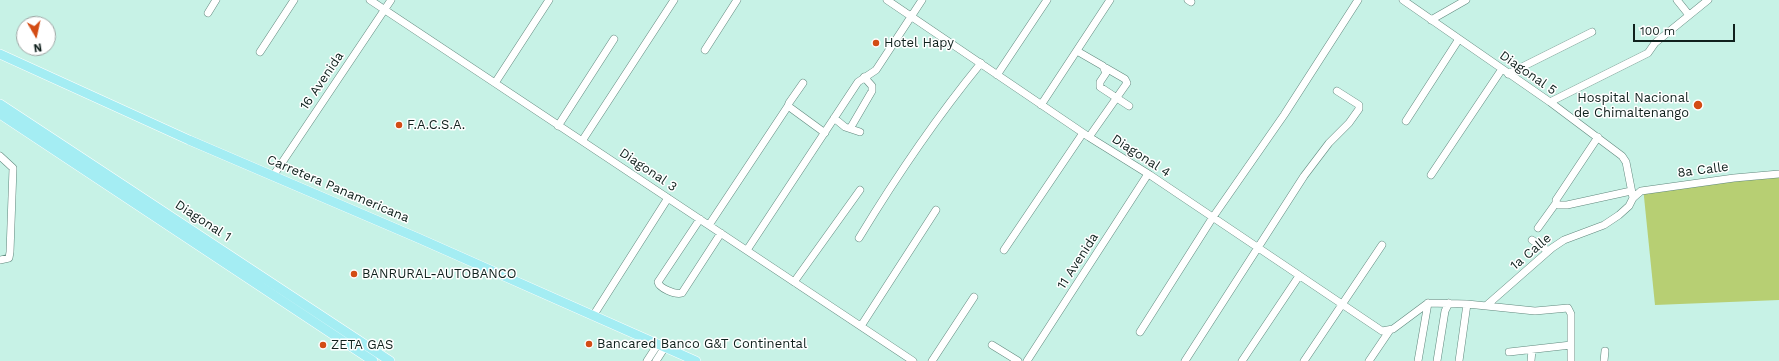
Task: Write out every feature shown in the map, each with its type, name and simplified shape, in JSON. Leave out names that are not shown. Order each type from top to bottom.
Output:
[{"type":"main road","name":"Carretera Panamericana","points":[[0,54],[189,140],[696,361]]},
{"type":"main road","name":"Diagonal 1","points":[[0,104],[390,361]]},
{"type":"main road","name":"Diagonal 1","points":[[0,114],[373,361]]},
{"type":"street","points":[[208,14],[216,0]]},
{"type":"street","points":[[260,52],[294,0]]},
{"type":"street","name":"Diagonal 3","points":[[370,0],[913,361]]},
{"type":"street","name":"16 Avenida","points":[[273,176],[391,0]]},
{"type":"street","points":[[495,83],[549,0]]},
{"type":"street","points":[[582,141],[674,0]]},
{"type":"street","points":[[705,50],[737,0]]},
{"type":"street","name":"Diagonal 4","points":[[887,0],[1086,135],[1258,247],[1298,276],[1386,331]]},
{"type":"street","points":[[747,250],[858,82],[876,70],[922,0]]},
{"type":"street","points":[[997,75],[1048,0]]},
{"type":"street","points":[[1042,104],[1110,0]]},
{"type":"street","points":[[1140,332],[1213,217],[1284,115],[1358,0]]},
{"type":"street","name":"Diagonal 5","points":[[1403,0],[1550,102],[1625,159],[1632,195]]},
{"type":"street","points":[[1431,20],[1466,0]]},
{"type":"street","points":[[1677,0],[1689,16]]},
{"type":"street","points":[[1550,102],[1648,54],[1656,43],[1708,0]]},
{"type":"street","points":[[1508,74],[1592,32]]},
{"type":"street","points":[[558,126],[614,39]]},
{"type":"street","points":[[1406,121],[1459,39]]},
{"type":"street","points":[[1004,250],[1086,135],[1127,82],[1077,51]]},
{"type":"street","points":[[859,238],[916,148],[953,97],[981,63]]},
{"type":"street","points":[[1106,68],[1106,73],[1100,82],[1100,87],[1128,106]]},
{"type":"street","points":[[1431,175],[1502,69]]},
{"type":"street","points":[[851,127],[872,91],[872,86],[864,77]]},
{"type":"street","points":[[709,225],[803,82]]},
{"type":"street","points":[[1185,361],[1304,176],[1329,144],[1350,123],[1359,109],[1359,105],[1337,91]]},
{"type":"street","points":[[788,106],[824,133]]},
{"type":"street","points":[[834,118],[845,127],[851,127],[860,132]]},
{"type":"street","points":[[1538,228],[1556,203],[1556,200],[1598,137]]},
{"type":"street","points":[[0,156],[13,168],[10,252],[9,258],[0,260]]},
{"type":"street","name":"11 Avenida","points":[[1026,361],[1148,174]]},
{"type":"street","name":"8a Calle","points":[[1632,195],[1646,190],[1779,174]]},
{"type":"street","points":[[794,282],[860,190]]},
{"type":"street","points":[[1556,203],[1559,205],[1567,205],[1632,195]]},
{"type":"street","name":"1a Calle","points":[[1488,305],[1548,251],[1564,240],[1604,225],[1619,215],[1629,206],[1632,195]]},
{"type":"street","points":[[594,316],[668,198]]},
{"type":"street","points":[[861,326],[936,210]]},
{"type":"street","points":[[700,219],[658,282],[659,285],[676,294],[682,293],[721,233]]},
{"type":"street","points":[[1532,240],[1548,251]]},
{"type":"street","points":[[1304,361],[1382,245]]},
{"type":"street","points":[[1242,361],[1298,276]]},
{"type":"street","points":[[932,361],[974,297]]},
{"type":"street","points":[[1437,361],[1444,317],[1449,302]]},
{"type":"street","points":[[1369,361],[1386,331],[1428,303],[1449,302],[1535,311],[1568,308],[1571,314],[1571,361]]},
{"type":"street","points":[[1418,361],[1428,303]]},
{"type":"street","points":[[1459,361],[1468,304]]},
{"type":"street","points":[[992,345],[1018,361]]},
{"type":"street","points":[[1509,352],[1571,345]]},
{"type":"street","points":[[648,361],[662,346]]},
{"type":"street","points":[[656,361],[662,346]]},
{"type":"street","points":[[1531,361],[1532,350]]},
{"type":"street","points":[[1604,361],[1605,351]]},
{"type":"green space","points":[[1779,174],[1779,300],[1655,305],[1643,187]]},
{"type":"place","name":"Hotel Hapy","points":[[876,43]]},
{"type":"place","name":"Hospital Nacional de Chimaltenango","points":[[1698,105]]},
{"type":"place","name":"F.A.C.S.A.","points":[[399,125]]},
{"type":"place","name":"BANRURAL-AUTOBANCO","points":[[354,274]]},
{"type":"place","name":"Bancared Banco G&T Continental","points":[[589,344]]},
{"type":"place","name":"ZETA GAS","points":[[323,345]]}]
